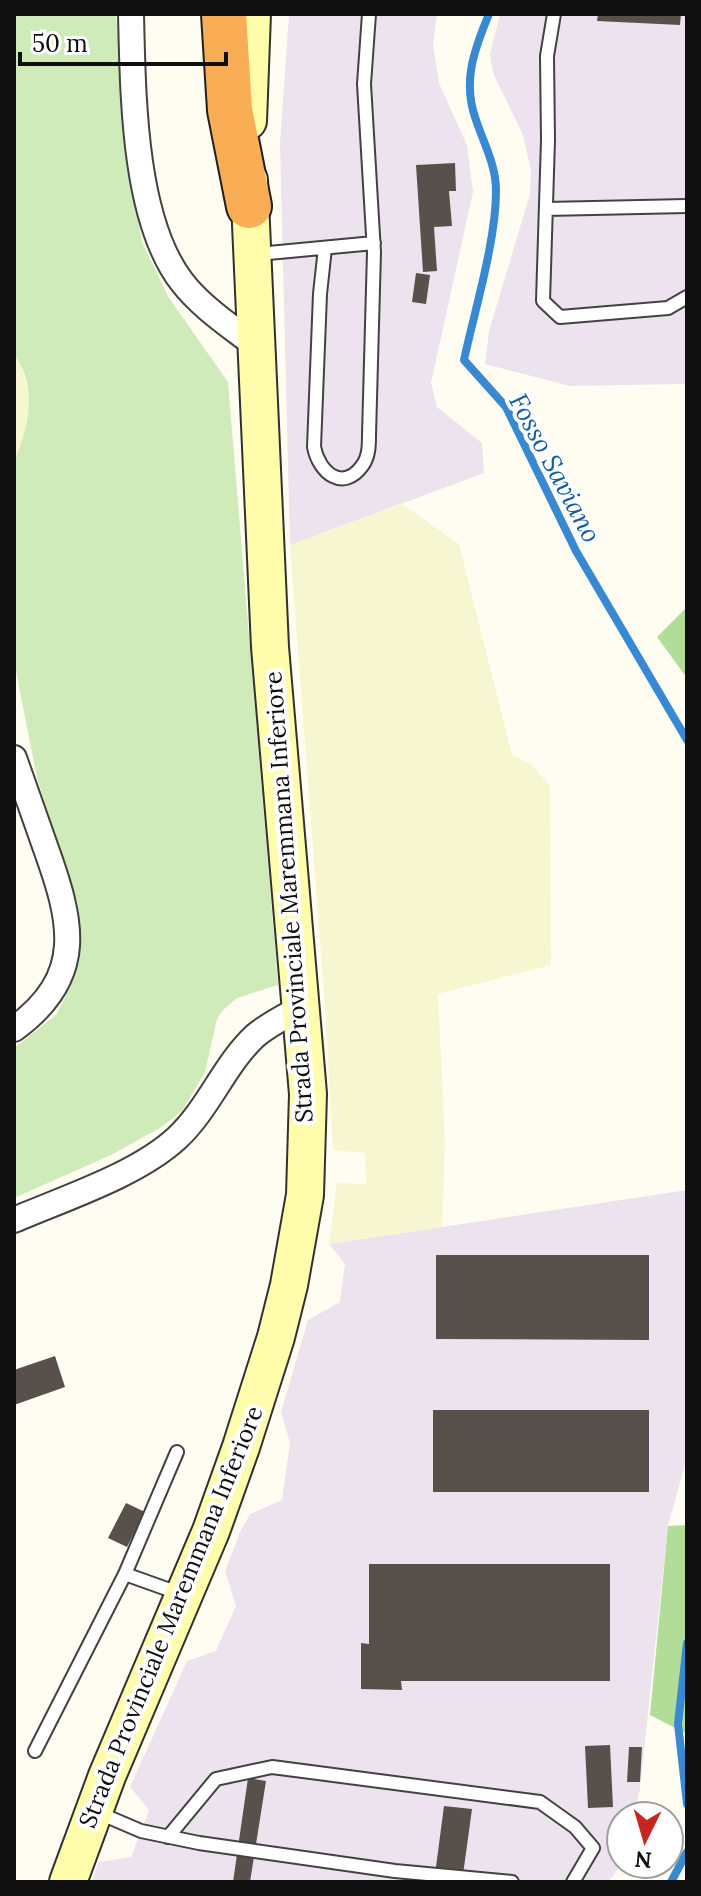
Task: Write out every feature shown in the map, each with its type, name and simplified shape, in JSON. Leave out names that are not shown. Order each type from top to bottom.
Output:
[{"type":"highway","points":[[224,14],[230,110],[249,206]]},
{"type":"main road","name":"Strada Provinciale Maremmana Inferiore","points":[[68,1882],[94,1811],[211,1531],[266,1373],[296,1254],[307,1167],[308,1094],[302,1007],[270,647],[249,206],[248,109],[252,14]]},
{"type":"street","points":[[131,14],[137,128],[152,221],[160,244],[182,282],[201,302],[257,347]]},
{"type":"street","points":[[14,758],[61,889],[68,944],[56,987],[35,1013],[14,1029]]},
{"type":"street","points":[[14,1220],[155,1156],[199,1115],[253,1038],[302,1007]]},
{"type":"lane","points":[[325,248],[320,294],[314,447],[317,463],[324,472],[334,477],[345,477],[363,465],[368,453],[374,243],[364,84],[369,14]]},
{"type":"lane","points":[[554,14],[547,56],[543,301],[560,317],[668,308],[687,297]]},
{"type":"lane","points":[[546,209],[687,206]]},
{"type":"lane","points":[[253,255],[374,243]]},
{"type":"lane","points":[[35,1751],[125,1574],[177,1452]]},
{"type":"lane","points":[[125,1574],[184,1595]]},
{"type":"lane","points":[[168,1837],[216,1779],[272,1767],[540,1802],[575,1827],[593,1848],[573,1882]]},
{"type":"lane","points":[[94,1811],[141,1831],[168,1837],[395,1871],[512,1882]]},
{"type":"shaded area","points":[[289,14],[437,14],[433,45],[439,83],[467,145],[473,192],[431,383],[437,407],[482,443],[484,473],[290,545],[280,144]]},
{"type":"shaded area","points":[[500,14],[687,14],[687,384],[570,386],[485,364],[489,331],[530,194],[531,170],[523,135],[493,73],[490,54]]},
{"type":"shaded area","points":[[687,1190],[686,1461],[668,1526],[640,1789],[637,1800],[605,1800],[605,1880],[610,1880],[608,1882],[92,1882],[98,1862],[131,1857],[149,1810],[130,1787],[187,1661],[216,1651],[236,1606],[225,1571],[240,1532],[250,1514],[282,1500],[290,1443],[281,1412],[308,1320],[340,1302],[345,1264],[329,1244]]},
{"type":"green space","points":[[14,14],[116,14],[129,170],[142,242],[169,298],[228,382],[278,985],[237,998],[222,1011],[217,1019],[205,1072],[182,1111],[160,1128],[111,1155],[14,1198],[14,1048],[56,1015],[72,983],[80,943],[78,904],[37,778],[14,661],[14,462],[24,435],[29,393],[22,367],[14,354]]},
{"type":"green space","points":[[14,355],[21,364],[30,400],[24,439],[14,462]]},
{"type":"green space","points":[[402,504],[459,544],[512,755],[532,765],[550,786],[551,965],[438,994],[445,1145],[442,1227],[329,1244],[337,1183],[366,1184],[365,1153],[333,1150],[290,545]]},
{"type":"green space","points":[[687,607],[687,678],[657,637]]},
{"type":"green space","points":[[687,1525],[687,1734],[650,1715],[668,1526]]},
{"type":"building","points":[[598,14],[681,14],[680,25],[597,21]]},
{"type":"building","points":[[455,163],[456,191],[449,191],[452,226],[434,227],[437,271],[423,272],[416,165]]},
{"type":"building","points":[[416,273],[430,275],[426,304],[412,302]]},
{"type":"building","points":[[436,1255],[649,1255],[649,1340],[436,1339]]},
{"type":"building","points":[[55,1356],[65,1387],[14,1405],[14,1370]]},
{"type":"building","points":[[433,1410],[649,1410],[649,1492],[433,1492]]},
{"type":"building","points":[[126,1503],[145,1512],[127,1547],[108,1538]]},
{"type":"building","points":[[369,1564],[610,1564],[610,1681],[401,1681],[402,1690],[361,1689],[361,1643],[369,1644]]},
{"type":"building","points":[[610,1745],[613,1800],[605,1800],[605,1807],[588,1808],[585,1746]]},
{"type":"building","points":[[629,1747],[642,1747],[640,1782],[627,1782]]},
{"type":"building","points":[[248,1778],[266,1781],[250,1882],[233,1882]]},
{"type":"building","points":[[444,1806],[472,1809],[462,1882],[434,1882]]},
{"type":"waterway","name":"Fosso Saviano","points":[[489,14],[475,53],[470,92],[494,172],[495,211],[489,253],[464,360],[506,407],[576,551],[687,740]]},
{"type":"waterway","name":"Fosso Saviano","points":[[687,1643],[678,1724],[687,1804]]},
{"type":"waterway","name":"Fosso Saviano","points":[[671,1882],[687,1852]]}]
